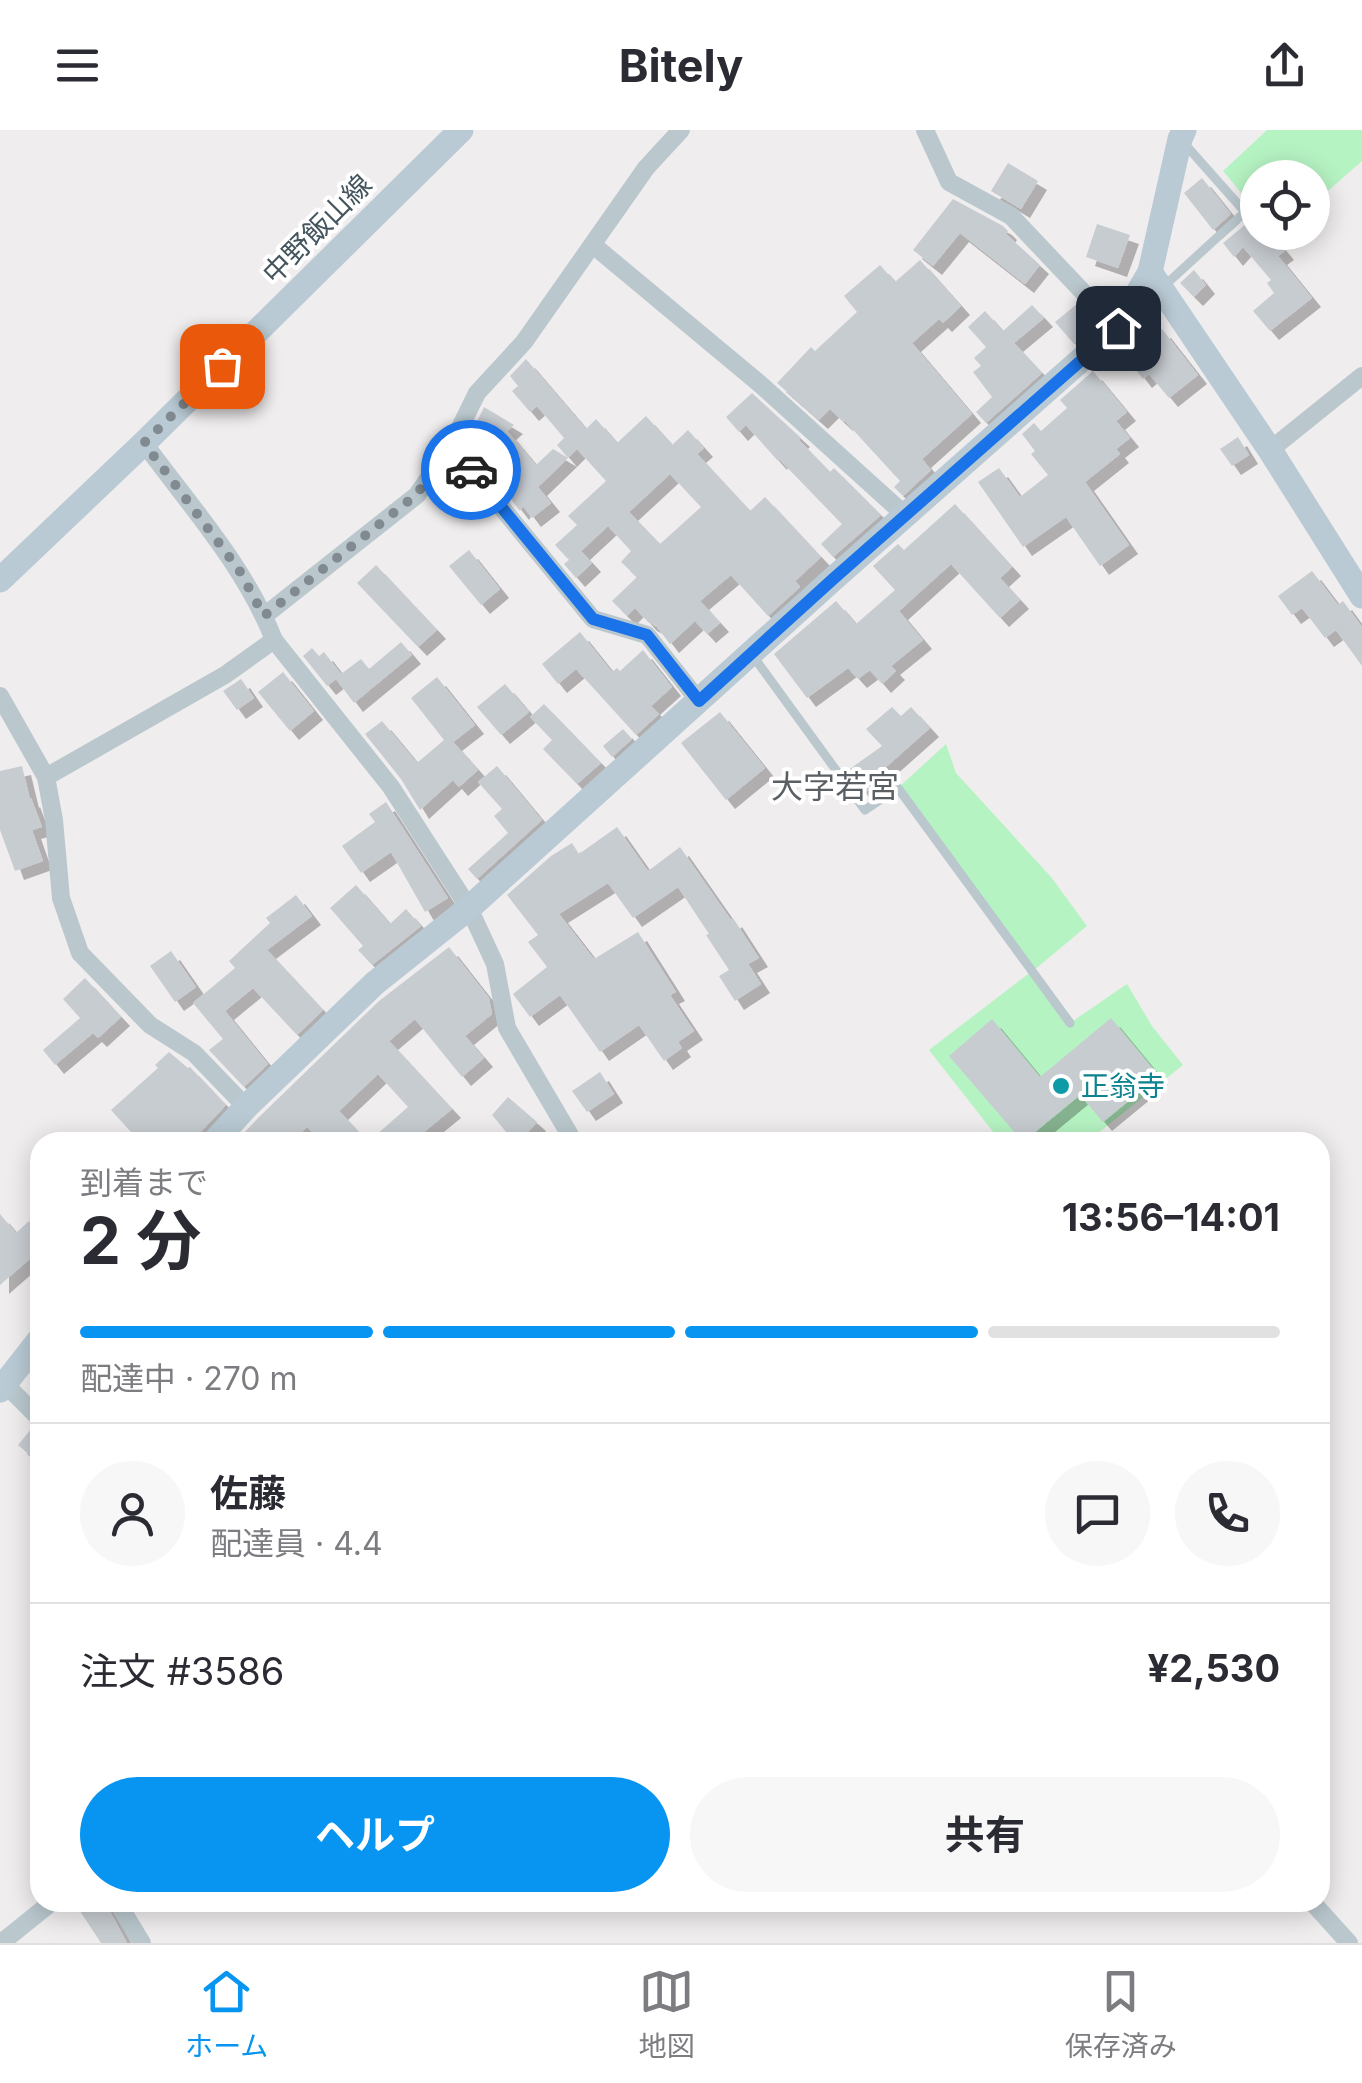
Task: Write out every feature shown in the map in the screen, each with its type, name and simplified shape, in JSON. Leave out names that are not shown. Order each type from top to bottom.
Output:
[{"type":"street","name":"中野飯山線","points":[[0,580],[461,130]]},
{"type":"street","points":[[264,616],[416,495],[451,446],[478,393],[524,342],[646,168],[681,130]]},
{"type":"street","points":[[925,130],[948,182],[1010,216],[1118,328]]},
{"type":"street","points":[[223,1132],[375,983],[469,908],[1118,328],[1155,280],[1176,133]]},
{"type":"street","points":[[593,245],[760,384],[906,516]]},
{"type":"street","points":[[1155,280],[1270,450],[1362,596]]},
{"type":"street","points":[[1270,450],[1362,376]]},
{"type":"street","points":[[144,443],[239,570],[274,640],[391,788],[469,908],[495,964],[507,1028],[568,1132]]},
{"type":"street","points":[[451,446],[593,619],[647,635],[699,701]]},
{"type":"street","points":[[46,777],[225,674],[274,640]]},
{"type":"street","points":[[0,696],[46,777],[61,898],[80,952],[150,1025],[194,1053],[246,1107]]},
{"type":"street","points":[[30,1352],[2,1387],[30,1411]]},
{"type":"street","points":[[2,1943],[40,1912]]},
{"type":"street","points":[[122,1912],[142,1943]]},
{"type":"street","points":[[1321,1912],[1349,1943]]},
{"type":"lane","points":[[1155,280],[1245,212],[1176,133]]},
{"type":"lane","points":[[751,654],[865,810],[898,788],[1070,1023]]},
{"type":"green space","points":[[1267,130],[1362,130],[1362,161],[1330,189],[1330,160],[1240,160],[1240,192],[1223,171]]},
{"type":"green space","points":[[946,744],[956,773],[1051,877],[1087,926],[1033,971],[1070,1023],[1127,984],[1152,1026],[1183,1065],[1099,1132],[993,1132],[929,1050],[1032,971],[898,788]]},
{"type":"building","points":[[1008,163],[1038,181],[1021,209],[991,191]]},
{"type":"building","points":[[1202,178],[1231,214],[1213,230],[1184,193]]},
{"type":"building","points":[[953,199],[1003,226],[1006,234],[1040,265],[1025,284],[960,233],[933,266],[913,250]]},
{"type":"building","points":[[1097,224],[1130,235],[1118,268],[1086,257]]},
{"type":"building","points":[[1240,229],[1240,250],[1234,257],[1223,243]]},
{"type":"building","points":[[1246,250],[1284,250],[1278,256],[1312,298],[1270,331],[1253,311],[1274,293],[1267,283],[1271,280]]},
{"type":"building","points":[[920,260],[961,306],[912,343],[972,414],[922,459],[931,470],[903,496],[894,487],[900,481],[845,421],[830,409],[819,420],[777,383],[811,347],[815,351],[857,312],[844,296],[880,265],[895,282]]},
{"type":"building","points":[[1194,270],[1206,285],[1194,297],[1180,283]]},
{"type":"building","points":[[1077,304],[1096,324],[1074,344],[1055,322]]},
{"type":"building","points":[[1032,305],[1044,318],[1014,343],[1042,373],[986,423],[976,412],[992,397],[973,372],[981,366],[974,358],[986,347],[968,327],[985,311],[1003,331]]},
{"type":"building","points":[[1162,329],[1198,375],[1169,398],[1149,374],[1143,379],[1126,357]]},
{"type":"building","points":[[526,359],[586,429],[596,419],[617,443],[646,416],[672,445],[688,430],[704,448],[697,454],[750,511],[765,497],[821,557],[795,581],[800,587],[768,616],[731,575],[700,601],[720,623],[707,634],[695,621],[670,644],[635,608],[627,616],[612,601],[637,577],[621,562],[631,551],[608,526],[581,551],[592,563],[576,578],[564,564],[569,560],[555,545],[577,525],[568,516],[606,481],[577,449],[568,458],[557,445],[564,438],[537,406],[530,412],[512,391],[518,386],[510,376]],"holes":[[[670,474],[701,507],[660,544],[629,512]]]},
{"type":"building","points":[[1093,371],[1127,412],[1116,421],[1130,438],[1116,449],[1120,454],[1085,482],[1129,545],[1100,566],[1066,517],[1023,547],[978,482],[999,468],[1020,497],[1048,475],[1031,454],[1035,451],[1022,434],[1034,423],[1041,431],[1067,408],[1060,400]]},
{"type":"building","points":[[752,393],[801,438],[830,472],[834,468],[881,515],[833,557],[821,544],[842,524],[746,425],[739,432],[726,417]]},
{"type":"building","points":[[484,407],[514,425],[507,431],[536,465],[553,449],[568,458],[538,487],[551,503],[532,518],[523,506],[520,511],[507,494],[516,486],[488,453],[468,440]]},
{"type":"building","points":[[1238,437],[1249,455],[1232,466],[1220,449]]},
{"type":"building","points":[[955,504],[1012,567],[1000,578],[1020,600],[1000,618],[951,564],[899,611],[923,640],[891,666],[896,671],[882,684],[870,670],[858,679],[848,668],[807,698],[774,654],[836,601],[856,624],[895,590],[873,566],[898,544],[904,550]]},
{"type":"building","points":[[469,550],[500,589],[481,605],[449,566]]},
{"type":"building","points":[[376,565],[437,630],[418,647],[357,583]]},
{"type":"building","points":[[1312,571],[1338,605],[1343,601],[1362,627],[1362,666],[1336,630],[1325,638],[1302,608],[1292,615],[1278,596]]},
{"type":"building","points":[[580,632],[612,672],[617,668],[620,671],[643,650],[672,687],[651,706],[659,714],[636,735],[576,669],[558,684],[542,664]]},
{"type":"building","points":[[401,642],[412,655],[354,703],[336,679],[327,686],[303,656],[312,648],[319,656],[324,652],[341,674],[361,659],[369,669]]},
{"type":"building","points":[[283,672],[314,711],[290,731],[258,692]]},
{"type":"building","points":[[437,677],[475,725],[453,742],[478,770],[459,787],[453,780],[420,810],[365,734],[382,721],[417,763],[444,740],[411,698]]},
{"type":"building","points":[[241,679],[254,698],[237,710],[223,691]]},
{"type":"building","points":[[505,684],[529,712],[501,735],[477,707]]},
{"type":"building","points":[[544,704],[601,763],[577,784],[543,749],[552,740],[530,717]]},
{"type":"building","points":[[892,707],[901,716],[911,707],[930,728],[877,775],[881,780],[864,793],[847,771],[882,746],[866,729]]},
{"type":"building","points":[[720,712],[765,768],[726,800],[681,743]]},
{"type":"building","points":[[623,729],[632,739],[612,757],[603,746]]},
{"type":"building","points":[[22,766],[42,827],[32,830],[43,861],[15,871],[0,830],[0,771]]},
{"type":"building","points":[[497,766],[542,820],[477,879],[468,869],[508,833],[494,816],[502,809],[478,782]]},
{"type":"building","points":[[386,802],[448,898],[425,912],[391,852],[361,873],[342,846],[375,822],[369,814]]},
{"type":"building","points":[[617,827],[648,871],[680,847],[759,958],[748,964],[761,984],[735,1001],[719,976],[729,970],[678,887],[633,918],[608,883],[559,914],[594,959],[638,932],[676,992],[670,995],[694,1031],[678,1042],[682,1048],[664,1061],[639,1025],[600,1052],[560,995],[530,1017],[513,994],[547,967],[528,942],[538,935],[507,895],[572,843],[579,854]]},
{"type":"building","points":[[356,885],[390,924],[406,909],[421,926],[372,965],[358,950],[363,946],[330,908]]},
{"type":"building","points":[[296,895],[312,916],[267,950],[323,1010],[297,1035],[253,988],[225,1011],[268,1064],[244,1087],[209,1050],[223,1039],[193,1003],[235,968],[229,961],[270,923],[266,918]]},
{"type":"building","points":[[449,947],[489,998],[492,1014],[465,1036],[484,1058],[462,1077],[415,1019],[389,1041],[452,1109],[424,1132],[379,1132],[408,1107],[378,1074],[339,1111],[359,1132],[312,1132],[307,1127],[302,1132],[245,1132],[379,1001]]},
{"type":"building","points":[[171,951],[196,987],[175,1002],[150,966]]},
{"type":"building","points":[[85,978],[121,1017],[98,1038],[93,1033],[55,1065],[43,1050],[80,1018],[63,999]]},
{"type":"building","name":"正翁寺","points":[[1111,1018],[1159,1076],[1103,1122],[1080,1095],[1035,1132],[1014,1132],[949,1056],[992,1019],[1040,1077]]},
{"type":"building","points":[[169,1052],[190,1067],[226,1105],[200,1132],[131,1132],[111,1110],[158,1068],[155,1065]]},
{"type":"building","points":[[600,1072],[614,1094],[587,1112],[572,1091]]},
{"type":"building","points":[[508,1097],[537,1122],[528,1132],[506,1132],[492,1115]]},
{"type":"building","points":[[0,1214],[16,1233],[30,1222],[30,1259],[0,1285]]},
{"type":"building","points":[[30,1430],[30,1455],[18,1445]]},
{"type":"building","points":[[81,1912],[110,1912],[127,1943],[101,1943]]},
{"type":"way so far","points":[[222,366],[144,443],[239,570],[264,616],[416,495],[451,446],[471,470]]},
{"type":"place","name":"正翁寺","points":[[1061,1086]]},
{"type":"district","name":"大字若宮","points":[[835,787]]},
{"type":"route","points":[[471,470],[593,619],[647,635],[699,701],[1118,328]]}]
